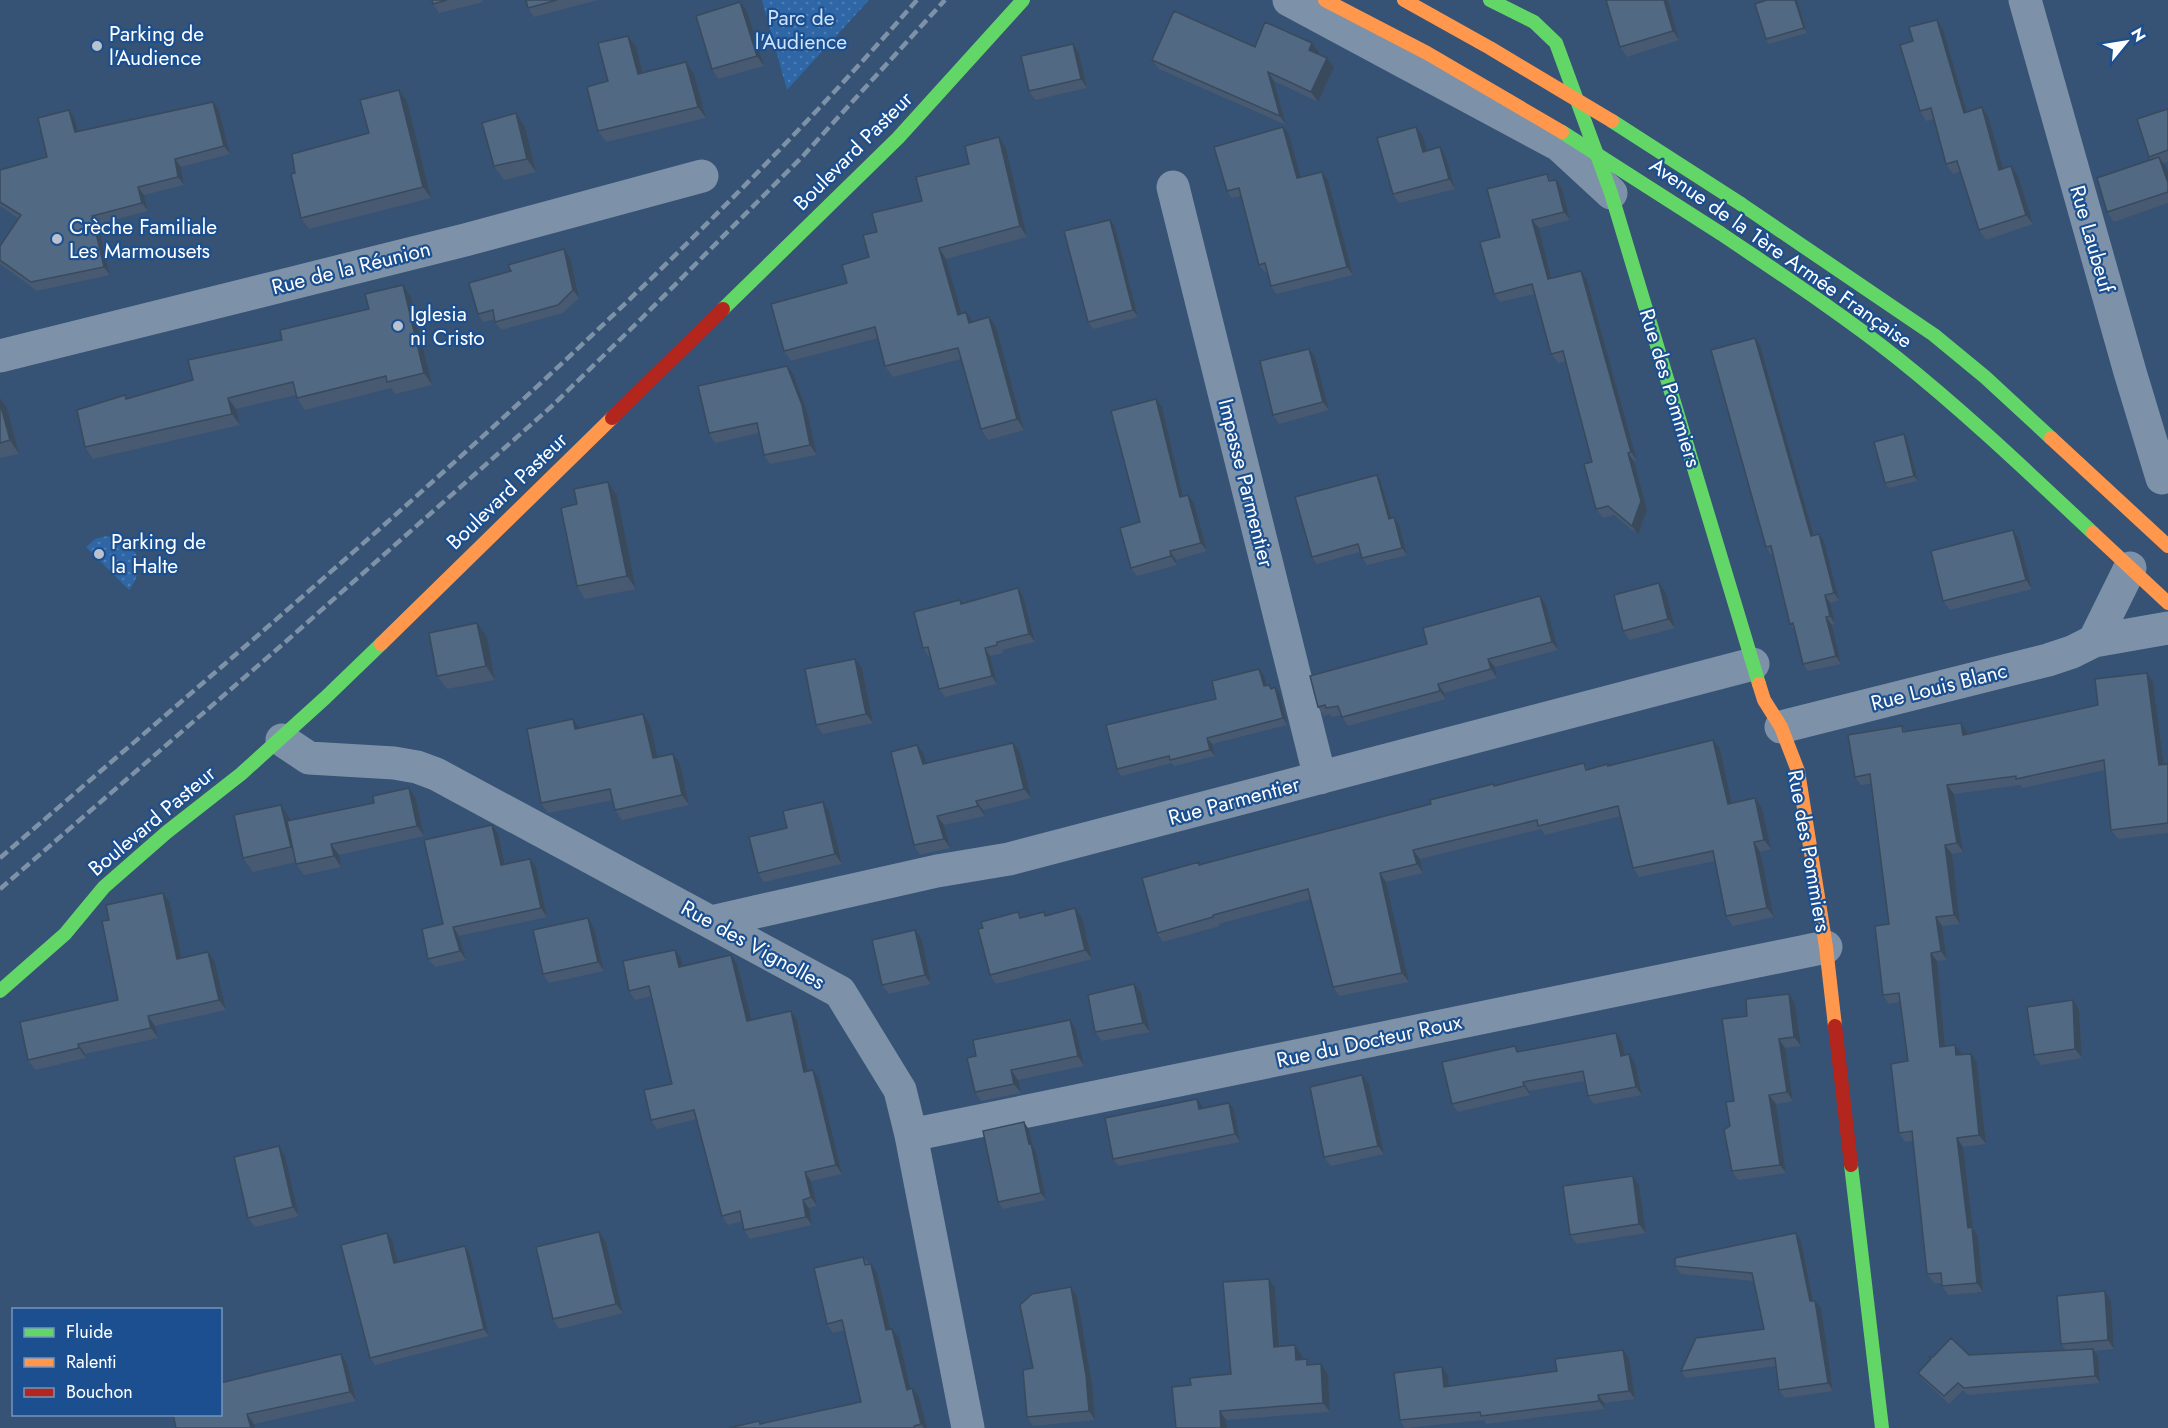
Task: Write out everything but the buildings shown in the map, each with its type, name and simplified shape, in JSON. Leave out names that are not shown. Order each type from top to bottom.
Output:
[{"type":"street","name":"Boulevard Pasteur","points":[[0,991],[65,934],[104,887],[166,832],[282,740],[898,138],[1023,0]]},
{"type":"street","name":"Rue des Pommiers","points":[[1289,0],[1559,145],[1611,194]]},
{"type":"street","name":"Avenue de la 1ère Armée Française","points":[[1325,0],[1414,46],[1639,179],[1843,317],[1918,374],[1959,410],[2168,603]]},
{"type":"street","name":"Avenue de la 1ère Armée Française","points":[[1404,0],[1496,49],[1592,107],[1832,264],[1934,335],[1985,376],[2168,546]]},
{"type":"street","name":"Rue des Pommiers","points":[[1490,0],[1534,22],[1556,43],[1611,194],[1764,700],[1781,727],[1798,771],[1826,947],[1882,1428]]},
{"type":"street","name":"Rue Laubeuf","points":[[2025,0],[2162,478]]},
{"type":"street","name":"Rue de la Réunion","points":[[0,356],[465,240],[702,176]]},
{"type":"street","name":"Impasse Parmentier","points":[[1173,187],[1320,778]]},
{"type":"street","points":[[2094,641],[2130,568]]},
{"type":"street","name":"Rue Louis Blanc","points":[[1781,727],[2049,660],[2094,641],[2168,628]]},
{"type":"street","name":"Rue Parmentier","points":[[711,921],[937,871],[1010,859],[1754,664]]},
{"type":"street","name":"Rue des Vignolles","points":[[282,740],[309,758],[394,763],[417,767],[436,774],[840,992],[900,1090],[912,1135],[968,1428]]},
{"type":"street","name":"Rue du Docteur Roux","points":[[912,1135],[1826,947]]},
{"type":"green space","name":"Parc de l'Audience","points":[[762,0],[869,0],[787,90]]},
{"type":"green space","points":[[107,536],[126,543],[137,556],[138,572],[129,590],[86,547],[95,539]]},
{"type":"railway","points":[[0,858],[474,445],[589,338],[702,229],[811,116],[917,0]]},
{"type":"railway","points":[[0,889],[283,644],[552,406],[802,157],[945,0]]},
{"type":"traffic: fast","points":[[723,309],[898,138],[1023,0]]},
{"type":"traffic: fast","points":[[1490,0],[1534,22],[1556,43],[1611,193],[1759,684]]},
{"type":"traffic: fast","points":[[1612,121],[1741,204]]},
{"type":"traffic: fast","points":[[1562,132],[1720,233]]},
{"type":"traffic: fast","points":[[1741,204],[1934,335],[1985,377],[2051,438]]},
{"type":"traffic: fast","points":[[1720,233],[1831,309],[1896,357],[1972,421],[2093,533]]},
{"type":"traffic: fast","points":[[0,991],[65,934],[104,887],[167,832],[241,774],[381,644]]},
{"type":"traffic: fast","points":[[1851,1165],[1882,1428]]},
{"type":"traffic: slow","points":[[1325,0],[1427,53],[1562,132]]},
{"type":"traffic: slow","points":[[1404,0],[1612,121]]},
{"type":"traffic: slow","points":[[381,644],[612,418]]},
{"type":"traffic: slow","points":[[2051,438],[2168,546]]},
{"type":"traffic: slow","points":[[2093,533],[2168,603]]},
{"type":"traffic: slow","points":[[1759,684],[1764,700],[1781,727],[1798,771],[1826,947],[1835,1026]]},
{"type":"traffic: jam","points":[[612,418],[723,309]]},
{"type":"traffic: jam","points":[[1835,1026],[1851,1165]]},
{"type":"place","name":"Parking de l'Audience","points":[[97,46]]},
{"type":"place","name":"Crèche Familiale Les Marmousets","points":[[57,239]]},
{"type":"place","name":"Iglesia ni Cristo","points":[[398,326]]},
{"type":"place","name":"Parking de la Halte","points":[[99,554]]}]
